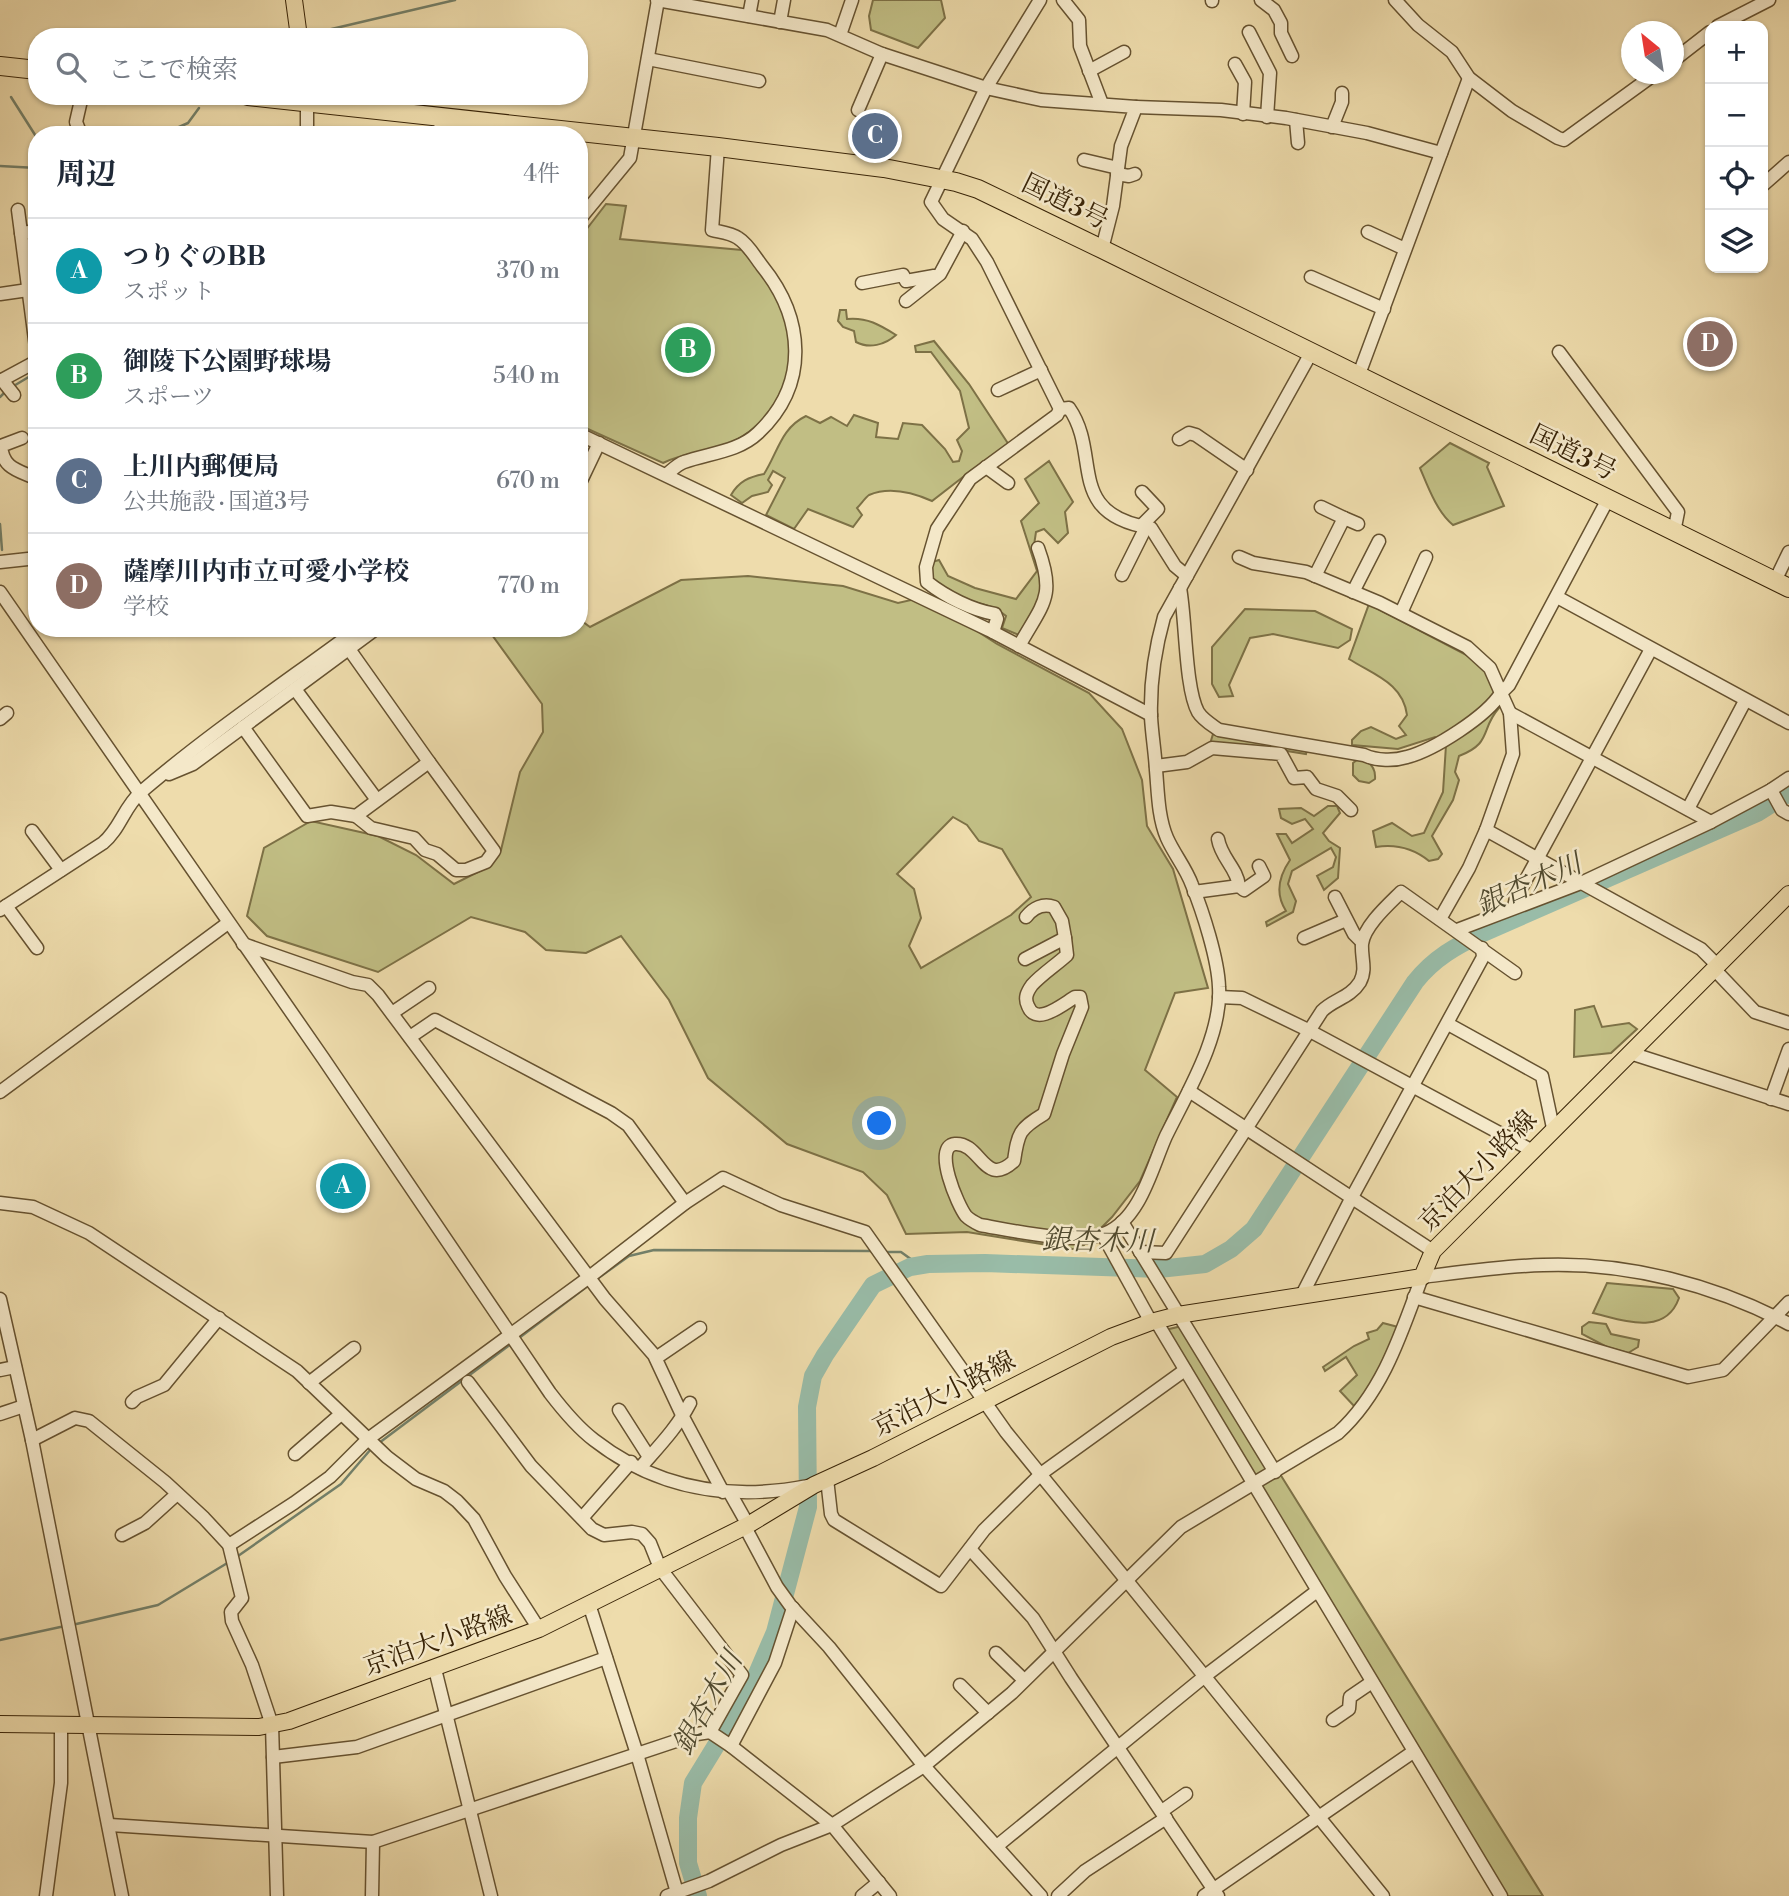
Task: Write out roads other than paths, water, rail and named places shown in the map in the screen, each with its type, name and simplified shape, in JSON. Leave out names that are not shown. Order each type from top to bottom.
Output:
[{"type":"highway","points":[[0,66],[28,69]]},
{"type":"highway","name":"国道3号","points":[[349,105],[528,126]]},
{"type":"highway","name":"国道3号","points":[[588,133],[884,168],[942,178],[978,189],[1782,585]]},
{"type":"main road","points":[[294,0],[298,28]]},
{"type":"main road","name":"京泊大小路線","points":[[0,1724],[272,1725],[435,1669],[539,1629],[746,1526],[811,1486],[1111,1337],[1178,1315],[1422,1277],[1433,1251],[1553,1128],[1787,900]]},
{"type":"street","points":[[588,209],[630,158],[658,0],[827,30],[882,54],[986,88],[1041,100],[1221,110],[1367,133],[1441,153]]},
{"type":"street","points":[[749,16],[752,0]]},
{"type":"street","points":[[780,22],[784,0]]},
{"type":"street","points":[[840,35],[852,0]]},
{"type":"street","points":[[1040,0],[986,88],[930,202],[943,219],[972,239],[987,262],[1060,409]]},
{"type":"street","points":[[1063,0],[1079,20],[1080,46],[1102,104]]},
{"type":"street","points":[[1261,0],[1274,10],[1292,56]]},
{"type":"street","points":[[1395,0],[1418,24],[1452,52],[1469,78],[1512,111],[1558,138],[1564,140],[1640,84]]},
{"type":"street","points":[[1728,21],[1769,0]]},
{"type":"street","points":[[1249,32],[1270,73],[1267,117]]},
{"type":"street","points":[[1684,52],[1705,36]]},
{"type":"street","points":[[1089,71],[1124,52]]},
{"type":"street","points":[[858,110],[882,54]]},
{"type":"street","points":[[648,59],[759,81]]},
{"type":"street","points":[[1235,64],[1245,82],[1243,114]]},
{"type":"street","points":[[1358,377],[1469,78]]},
{"type":"street","points":[[1332,127],[1342,102],[1342,93]]},
{"type":"street","points":[[78,126],[80,105]]},
{"type":"street","points":[[307,105],[307,126]]},
{"type":"street","points":[[1102,249],[1113,206],[1121,146],[1136,107]]},
{"type":"street","points":[[440,116],[441,126]]},
{"type":"street","points":[[1296,120],[1298,143]]},
{"type":"street","points":[[667,474],[682,462],[706,457],[756,435],[773,417],[786,395],[794,373],[796,347],[793,328],[774,280],[737,237],[712,230],[718,147]]},
{"type":"street","points":[[1084,160],[1129,176],[1135,174]]},
{"type":"street","points":[[1768,181],[1789,162]]},
{"type":"street","points":[[18,210],[28,270]]},
{"type":"street","points":[[943,219],[951,253]]},
{"type":"street","points":[[21,233],[28,232]]},
{"type":"street","points":[[906,301],[938,276],[963,232]]},
{"type":"street","points":[[1368,232],[1405,249]]},
{"type":"street","points":[[862,283],[903,275],[906,281],[938,276]]},
{"type":"street","points":[[1311,277],[1384,309]]},
{"type":"street","points":[[0,294],[28,287]]},
{"type":"street","points":[[1559,352],[1678,512],[1674,532]]},
{"type":"street","points":[[1026,917],[1036,908],[1047,904],[1054,907],[1062,921],[1067,955],[1033,984],[1026,995],[1026,1003],[1031,1012],[1037,1016],[1044,1015],[1075,997],[1080,998],[1082,1007],[1063,1054],[1044,1114],[1026,1125],[1017,1136],[1014,1161],[1000,1171],[992,1169],[963,1145],[950,1145],[944,1157],[961,1207],[967,1217],[980,1225],[1076,1238],[1103,1235],[1122,1222],[1148,1183],[1213,1031],[1219,997],[1216,964],[1194,892],[1166,836],[1158,804],[1151,715],[1156,647],[1164,618],[1311,353]]},
{"type":"street","points":[[7,387],[28,369]]},
{"type":"street","points":[[998,390],[1041,370]]},
{"type":"street","points":[[993,632],[997,619],[995,614],[978,611],[927,582],[925,573],[937,529],[970,480],[1056,415],[1060,409],[1069,408],[1077,419],[1091,488],[1098,502],[1113,514],[1151,528],[1175,566],[1187,576]]},
{"type":"street","points":[[1178,439],[1189,433],[1196,435],[1247,470]]},
{"type":"street","points":[[22,438],[1,446],[2,458],[6,464],[28,475]]},
{"type":"street","points":[[588,438],[993,632],[1151,715]]},
{"type":"street","points":[[588,466],[599,443]]},
{"type":"street","points":[[986,467],[1008,483]]},
{"type":"street","points":[[1122,575],[1144,527],[1158,509],[1142,492]]},
{"type":"street","points":[[1181,588],[1191,692],[1198,713],[1205,720],[1219,730],[1374,759],[1404,758],[1426,750],[1494,705],[1509,685],[1608,499]]},
{"type":"street","points":[[1321,507],[1358,524]]},
{"type":"street","points":[[1315,576],[1344,518]]},
{"type":"street","points":[[1353,592],[1379,541]]},
{"type":"street","points":[[1019,646],[1047,596],[1047,572],[1038,548]]},
{"type":"street","points":[[1782,585],[1789,552]]},
{"type":"street","points":[[1239,557],[1253,563],[1297,570],[1315,576],[1401,613],[1474,652],[1490,668],[1510,713],[1513,754],[1486,830],[1469,868],[1440,919]]},
{"type":"street","points":[[1401,613],[1426,557]]},
{"type":"street","points":[[0,562],[28,559]]},
{"type":"street","points":[[0,592],[28,632]]},
{"type":"street","points":[[1557,597],[1789,723]]},
{"type":"street","points":[[31,637],[360,1111],[550,1393],[592,1439],[683,1485],[726,1492],[764,1493],[811,1486],[834,1520],[941,1586],[984,1530],[1042,1473],[1185,1370]]},
{"type":"street","points":[[37,948],[3,908],[113,835],[125,809],[140,793],[182,758],[347,637]]},
{"type":"street","points":[[160,779],[193,764],[365,637]]},
{"type":"street","points":[[243,727],[307,816],[331,812],[356,816],[370,828],[414,838],[425,850],[437,854],[456,870],[466,870],[486,862],[494,851],[349,649]]},
{"type":"street","points":[[1514,907],[1516,898],[1651,649]]},
{"type":"street","points":[[295,689],[377,800]]},
{"type":"street","points":[[1688,809],[1745,701]]},
{"type":"street","points":[[1510,713],[1711,822]]},
{"type":"street","points":[[1156,766],[1187,762],[1212,748],[1282,754],[1294,778],[1307,777],[1316,789],[1338,796],[1351,810]]},
{"type":"street","points":[[356,816],[429,762]]},
{"type":"street","points":[[1459,932],[1514,907],[1583,884],[1772,792],[1789,778]]},
{"type":"street","points":[[1772,792],[1785,809]]},
{"type":"street","points":[[1486,830],[1701,948],[1755,1012],[1789,1023]]},
{"type":"street","points":[[33,831],[61,870]]},
{"type":"street","points":[[1218,839],[1221,853],[1238,877],[1239,886],[1244,890],[1264,876],[1259,866]]},
{"type":"street","points":[[1194,892],[1239,886]]},
{"type":"street","points":[[1141,1254],[1166,1253],[1308,1031],[1328,1004],[1350,994],[1359,984],[1364,973],[1362,942],[1379,913],[1401,892],[1515,973]]},
{"type":"street","points":[[1335,897],[1354,934],[1362,942]]},
{"type":"street","points":[[1304,938],[1346,920]]},
{"type":"street","points":[[0,1093],[228,923]]},
{"type":"street","points":[[1025,959],[1065,938]]},
{"type":"street","points":[[243,944],[352,982],[369,985],[592,1283],[656,1359],[683,1417],[746,1526],[777,1587],[829,1647],[924,1766],[1041,1896]]},
{"type":"street","points":[[1302,1295],[1483,957],[1479,946]]},
{"type":"street","points":[[392,1013],[429,988]]},
{"type":"street","points":[[1219,997],[1242,998],[1531,1150]]},
{"type":"street","points":[[410,1037],[435,1020],[611,1114],[628,1125],[685,1203]]},
{"type":"street","points":[[1448,1024],[1542,1076],[1553,1128]]},
{"type":"street","points":[[1771,1099],[1789,1049]]},
{"type":"street","points":[[1630,1053],[1789,1104]]},
{"type":"street","points":[[1189,1091],[1433,1251]]},
{"type":"street","points":[[229,1545],[330,1476],[368,1439],[510,1334],[592,1283],[685,1203],[723,1178],[781,1205],[865,1232],[984,1401],[1382,1896]]},
{"type":"street","points":[[0,1203],[33,1207],[89,1233],[297,1371],[379,1450],[416,1479],[444,1491],[474,1519],[505,1576],[539,1629]]},
{"type":"street","points":[[1122,1222],[1275,1472]]},
{"type":"street","points":[[1103,1235],[1501,1896]]},
{"type":"street","points":[[589,1604],[637,1754],[674,1895],[832,1825],[924,1766],[1024,1680],[1181,1527],[1338,1433],[1355,1418],[1385,1371],[1422,1277],[1513,1266],[1598,1267],[1671,1279],[1720,1294],[1789,1324]]},
{"type":"street","points":[[1414,1297],[1688,1377],[1723,1370],[1789,1302]]},
{"type":"street","points":[[0,1299],[32,1440],[122,1896]]},
{"type":"street","points":[[132,1402],[164,1385],[219,1318]]},
{"type":"street","points":[[656,1359],[700,1328]]},
{"type":"street","points":[[309,1383],[354,1348]]},
{"type":"street","points":[[0,1370],[15,1367]]},
{"type":"street","points":[[468,1382],[531,1466],[592,1529],[604,1535],[632,1532],[642,1534],[650,1543],[660,1568],[742,1675],[710,1732]]},
{"type":"street","points":[[582,1518],[640,1463],[683,1417],[690,1403]]},
{"type":"street","points":[[0,1414],[24,1406]]},
{"type":"street","points":[[619,1410],[640,1463]]},
{"type":"street","points":[[295,1454],[341,1413]]},
{"type":"street","points":[[32,1440],[75,1418],[89,1421],[177,1494],[229,1545],[242,1598],[231,1612],[232,1621],[253,1665],[272,1725],[277,1896]]},
{"type":"street","points":[[122,1535],[145,1523],[177,1494]]},
{"type":"street","points":[[970,1549],[1033,1618],[1164,1815],[1212,1894],[1413,1752]]},
{"type":"street","points":[[997,1846],[1205,1676],[1317,1591]]},
{"type":"street","points":[[731,1746],[775,1663],[792,1607]]},
{"type":"street","points":[[996,1653],[1024,1680]]},
{"type":"street","points":[[273,1758],[357,1746],[606,1658]]},
{"type":"street","points":[[435,1669],[491,1896]]},
{"type":"street","points":[[1333,1720],[1349,1709],[1350,1698],[1372,1682]]},
{"type":"street","points":[[960,1685],[988,1713]]},
{"type":"street","points":[[46,1896],[61,1783],[61,1724]]},
{"type":"street","points":[[110,1825],[373,1842],[697,1734],[710,1732],[832,1825],[890,1896]]},
{"type":"street","points":[[1058,1896],[1085,1871],[1164,1815],[1186,1794]]},
{"type":"street","points":[[372,1896],[373,1842]]},
{"type":"street","points":[[862,1896],[879,1882]]},
{"type":"waterway","points":[[336,28],[455,0]]},
{"type":"waterway","points":[[11,97],[29,126]]},
{"type":"waterway","points":[[181,126],[188,123],[199,108]]},
{"type":"waterway","points":[[0,166],[28,168]]},
{"type":"waterway","points":[[12,387],[28,377]]},
{"type":"waterway","points":[[0,397],[7,390]]},
{"type":"waterway","points":[[0,524],[2,550]]},
{"type":"waterway","name":"銀杏木川","points":[[698,1896],[688,1863],[688,1818],[693,1783],[750,1690],[775,1632],[808,1507],[807,1407],[813,1376],[873,1285],[910,1267],[928,1264],[985,1263],[1159,1269],[1205,1264],[1231,1249],[1254,1229],[1415,982],[1438,959],[1483,933],[1757,813],[1789,793]]},
{"type":"waterway","points":[[597,1279],[629,1256],[654,1250],[873,1251]]},
{"type":"waterway","points":[[883,1252],[901,1252],[919,1265],[928,1264]]},
{"type":"waterway","points":[[519,1338],[589,1285]]},
{"type":"waterway","points":[[379,1443],[511,1344]]},
{"type":"waterway","points":[[238,1556],[341,1484],[371,1449]]},
{"type":"waterway","points":[[72,1625],[158,1605],[229,1562]]},
{"type":"waterway","points":[[0,1640],[65,1626]]},
{"type":"place","name":"上川内郵便局","points":[[875,136]]},
{"type":"place","name":"薩摩川内市立可愛小学校","points":[[1710,344]]},
{"type":"place","name":"御陵下公園野球場","points":[[688,350]]},
{"type":"place","name":"つりぐのBB","points":[[343,1186]]}]
